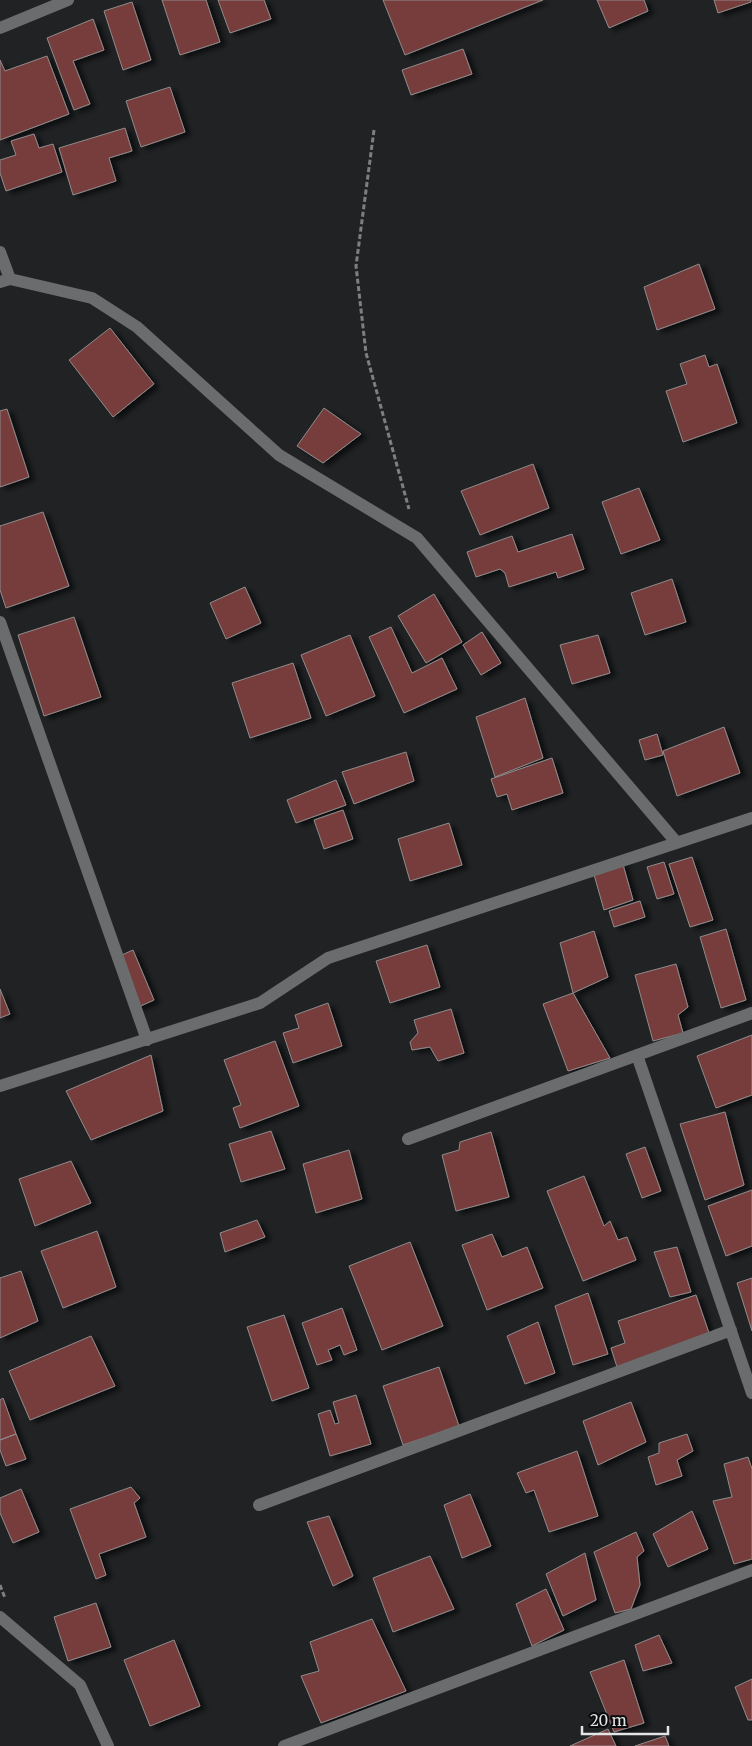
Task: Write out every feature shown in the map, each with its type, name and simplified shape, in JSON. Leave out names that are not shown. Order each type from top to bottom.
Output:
[{"type":"street","points":[[0,28],[68,0]]},
{"type":"street","points":[[0,252],[5,281],[92,298],[137,328],[279,455],[417,538],[677,843]]},
{"type":"street","points":[[0,622],[147,1040]]},
{"type":"street","points":[[0,1086],[260,1002],[328,958],[752,818]]},
{"type":"street","points":[[408,1139],[752,1013]]},
{"type":"street","points":[[637,1055],[752,1393]]},
{"type":"street","points":[[259,1505],[730,1330]]},
{"type":"street","points":[[284,1746],[752,1570]]},
{"type":"street","points":[[0,1616],[80,1685],[108,1746]]},
{"type":"path","points":[[374,130],[356,266],[366,354],[417,538]]},
{"type":"building","points":[[162,0],[206,0],[220,42],[180,55]]},
{"type":"building","points":[[218,0],[264,0],[271,19],[230,33]]},
{"type":"building","points":[[383,0],[543,0],[405,55]]},
{"type":"building","points":[[597,0],[644,0],[648,11],[609,28]]},
{"type":"building","points":[[714,0],[751,0],[751,2],[718,13]]},
{"type":"building","points":[[132,2],[151,60],[123,70],[104,11]]},
{"type":"building","points":[[93,19],[104,50],[73,61],[90,104],[74,110],[47,38]]},
{"type":"building","points":[[463,49],[472,74],[411,95],[402,70]]},
{"type":"building","points":[[47,56],[69,114],[0,140],[0,60],[5,71]]},
{"type":"building","points":[[170,87],[185,132],[141,147],[126,101]]},
{"type":"building","points":[[125,128],[132,151],[109,158],[116,181],[73,195],[59,148]]},
{"type":"building","points":[[34,134],[39,148],[53,144],[62,172],[6,191],[0,173],[0,160],[16,155],[11,141]]},
{"type":"building","points":[[699,264],[715,309],[657,330],[644,287]]},
{"type":"building","points":[[110,328],[154,384],[113,417],[69,360]]},
{"type":"building","points":[[705,355],[709,367],[717,364],[737,423],[683,442],[666,391],[687,384],[680,364]]},
{"type":"building","points":[[324,408],[361,434],[323,463],[297,446]]},
{"type":"building","points":[[7,409],[29,477],[0,487],[0,411]]},
{"type":"building","points":[[533,464],[549,508],[480,535],[461,491]]},
{"type":"building","points":[[639,488],[660,540],[621,554],[602,502]]},
{"type":"building","points":[[43,512],[69,586],[6,608],[0,590],[0,526]]},
{"type":"building","points":[[572,534],[584,569],[558,578],[556,572],[509,587],[505,573],[500,569],[476,577],[467,552],[512,536],[518,552]]},
{"type":"building","points":[[672,579],[686,622],[645,635],[631,593]]},
{"type":"building","points":[[245,587],[261,623],[226,639],[210,603]]},
{"type":"building","points":[[434,594],[462,642],[426,663],[398,616]]},
{"type":"building","points":[[74,617],[101,697],[44,716],[18,635]]},
{"type":"building","points":[[391,627],[412,673],[442,658],[457,689],[404,713],[369,637]]},
{"type":"building","points":[[482,632],[501,663],[481,675],[463,645]]},
{"type":"building","points":[[350,635],[375,696],[326,716],[301,655]]},
{"type":"building","points":[[598,635],[610,673],[572,684],[560,645]]},
{"type":"building","points":[[293,663],[311,718],[250,738],[232,683]]},
{"type":"building","points":[[525,698],[543,758],[495,777],[476,717]]},
{"type":"building","points":[[724,727],[740,773],[677,796],[663,751]]},
{"type":"building","points":[[657,734],[663,755],[645,760],[639,740]]},
{"type":"building","points":[[406,752],[414,781],[354,804],[342,772]]},
{"type":"building","points":[[552,758],[563,793],[512,810],[507,794],[497,797],[491,779]]},
{"type":"building","points":[[336,780],[346,805],[296,823],[287,800]]},
{"type":"building","points":[[343,810],[353,839],[324,849],[314,820]]},
{"type":"building","points":[[449,823],[462,865],[410,881],[398,839]]},
{"type":"building","points":[[692,857],[713,920],[690,927],[669,864]]},
{"type":"building","points":[[622,861],[633,900],[604,910],[593,871]]},
{"type":"building","points":[[664,862],[674,894],[657,899],[647,867]]},
{"type":"building","points":[[640,901],[645,917],[614,927],[609,911]]},
{"type":"building","points":[[726,929],[746,1000],[721,1008],[700,937]]},
{"type":"building","points":[[594,931],[608,977],[573,993],[560,943]]},
{"type":"building","points":[[427,945],[440,987],[390,1003],[376,961]]},
{"type":"building","points":[[133,950],[154,1000],[134,1009],[113,959]]},
{"type":"building","points":[[676,964],[688,1007],[678,1015],[683,1033],[653,1041],[635,975]]},
{"type":"building","points":[[0,989],[10,1014],[0,1018]]},
{"type":"building","points":[[573,993],[610,1058],[568,1071],[543,1004]]},
{"type":"building","points":[[328,1003],[342,1046],[293,1063],[283,1033],[299,1028],[295,1015]]},
{"type":"building","points":[[451,1009],[464,1053],[438,1061],[430,1047],[412,1050],[410,1042],[418,1033],[414,1020]]},
{"type":"building","points":[[752,1035],[752,1095],[716,1108],[697,1056]]},
{"type":"building","points":[[275,1041],[299,1106],[240,1128],[233,1108],[241,1105],[224,1060]]},
{"type":"building","points":[[151,1055],[163,1111],[91,1140],[66,1091]]},
{"type":"building","points":[[725,1112],[744,1185],[705,1200],[680,1124]]},
{"type":"building","points":[[271,1131],[285,1169],[241,1182],[229,1144]]},
{"type":"building","points":[[491,1132],[509,1197],[456,1211],[442,1155],[459,1150],[460,1142]]},
{"type":"building","points":[[645,1147],[661,1191],[642,1198],[626,1154]]},
{"type":"building","points":[[349,1150],[362,1199],[316,1213],[303,1164]]},
{"type":"building","points":[[71,1161],[91,1203],[35,1226],[19,1179]]},
{"type":"building","points":[[584,1176],[604,1226],[610,1221],[618,1240],[627,1237],[636,1260],[583,1281],[547,1191]]},
{"type":"building","points":[[752,1190],[752,1246],[726,1256],[708,1206]]},
{"type":"building","points":[[257,1220],[265,1237],[225,1252],[220,1233]]},
{"type":"building","points":[[97,1231],[116,1287],[63,1308],[41,1251]]},
{"type":"building","points":[[492,1234],[502,1257],[527,1247],[543,1288],[487,1310],[462,1245]]},
{"type":"building","points":[[410,1242],[443,1326],[382,1350],[349,1266]]},
{"type":"building","points":[[677,1247],[691,1292],[670,1297],[654,1252]]},
{"type":"building","points":[[21,1271],[38,1321],[0,1338],[0,1278]]},
{"type":"building","points":[[752,1278],[752,1331],[737,1283]]},
{"type":"building","points":[[588,1293],[608,1354],[573,1365],[555,1306]]},
{"type":"building","points":[[696,1295],[710,1336],[617,1367],[611,1348],[625,1343],[618,1321]]},
{"type":"building","points":[[342,1308],[357,1350],[344,1355],[340,1345],[328,1350],[332,1360],[317,1365],[302,1323]]},
{"type":"building","points":[[284,1315],[309,1388],[272,1401],[247,1327]]},
{"type":"building","points":[[538,1322],[555,1373],[525,1384],[507,1336]]},
{"type":"building","points":[[91,1336],[115,1386],[30,1420],[9,1371]]},
{"type":"building","points":[[439,1367],[459,1426],[403,1445],[383,1386]]},
{"type":"building","points":[[356,1395],[371,1444],[330,1456],[318,1414],[330,1410],[335,1424],[339,1423],[333,1402]]},
{"type":"building","points":[[3,1398],[16,1434],[0,1440],[0,1400]]},
{"type":"building","points":[[631,1402],[646,1442],[598,1465],[583,1421]]},
{"type":"building","points":[[16,1434],[26,1459],[6,1466],[0,1450],[0,1440]]},
{"type":"building","points":[[687,1434],[693,1451],[677,1460],[682,1476],[656,1485],[648,1457],[659,1453],[659,1443]]},
{"type":"building","points":[[577,1451],[598,1516],[549,1532],[534,1490],[526,1493],[517,1473]]},
{"type":"building","points":[[748,1457],[752,1469],[752,1559],[734,1564],[713,1501],[732,1497],[724,1464]]},
{"type":"building","points":[[131,1487],[140,1498],[134,1503],[146,1537],[99,1554],[106,1575],[96,1579],[70,1509]]},
{"type":"building","points":[[21,1489],[39,1532],[13,1543],[0,1513],[0,1498]]},
{"type":"building","points":[[470,1494],[491,1546],[462,1558],[444,1505]]},
{"type":"building","points":[[692,1511],[708,1549],[668,1567],[653,1534]]},
{"type":"building","points":[[329,1516],[353,1576],[333,1586],[307,1522]]},
{"type":"building","points":[[636,1532],[644,1551],[637,1557],[640,1585],[631,1609],[615,1613],[594,1552]]},
{"type":"building","points":[[585,1553],[596,1600],[563,1616],[546,1574]]},
{"type":"building","points":[[430,1556],[454,1609],[393,1632],[373,1578]]},
{"type":"building","points":[[546,1589],[564,1630],[532,1646],[516,1604]]},
{"type":"building","points":[[96,1603],[111,1647],[68,1661],[54,1617]]},
{"type":"building","points":[[372,1619],[406,1691],[321,1723],[301,1676],[319,1671],[310,1642]]},
{"type":"building","points":[[659,1635],[672,1663],[643,1671],[635,1645]]},
{"type":"building","points":[[174,1640],[200,1706],[150,1726],[124,1660]]},
{"type":"building","points":[[624,1660],[644,1723],[614,1732],[590,1672]]},
{"type":"building","points":[[752,1679],[752,1720],[748,1720],[735,1687]]},
{"type":"building","points":[[608,1729],[616,1746],[570,1746]]},
{"type":"building","points":[[665,1736],[669,1746],[635,1746]]}]
